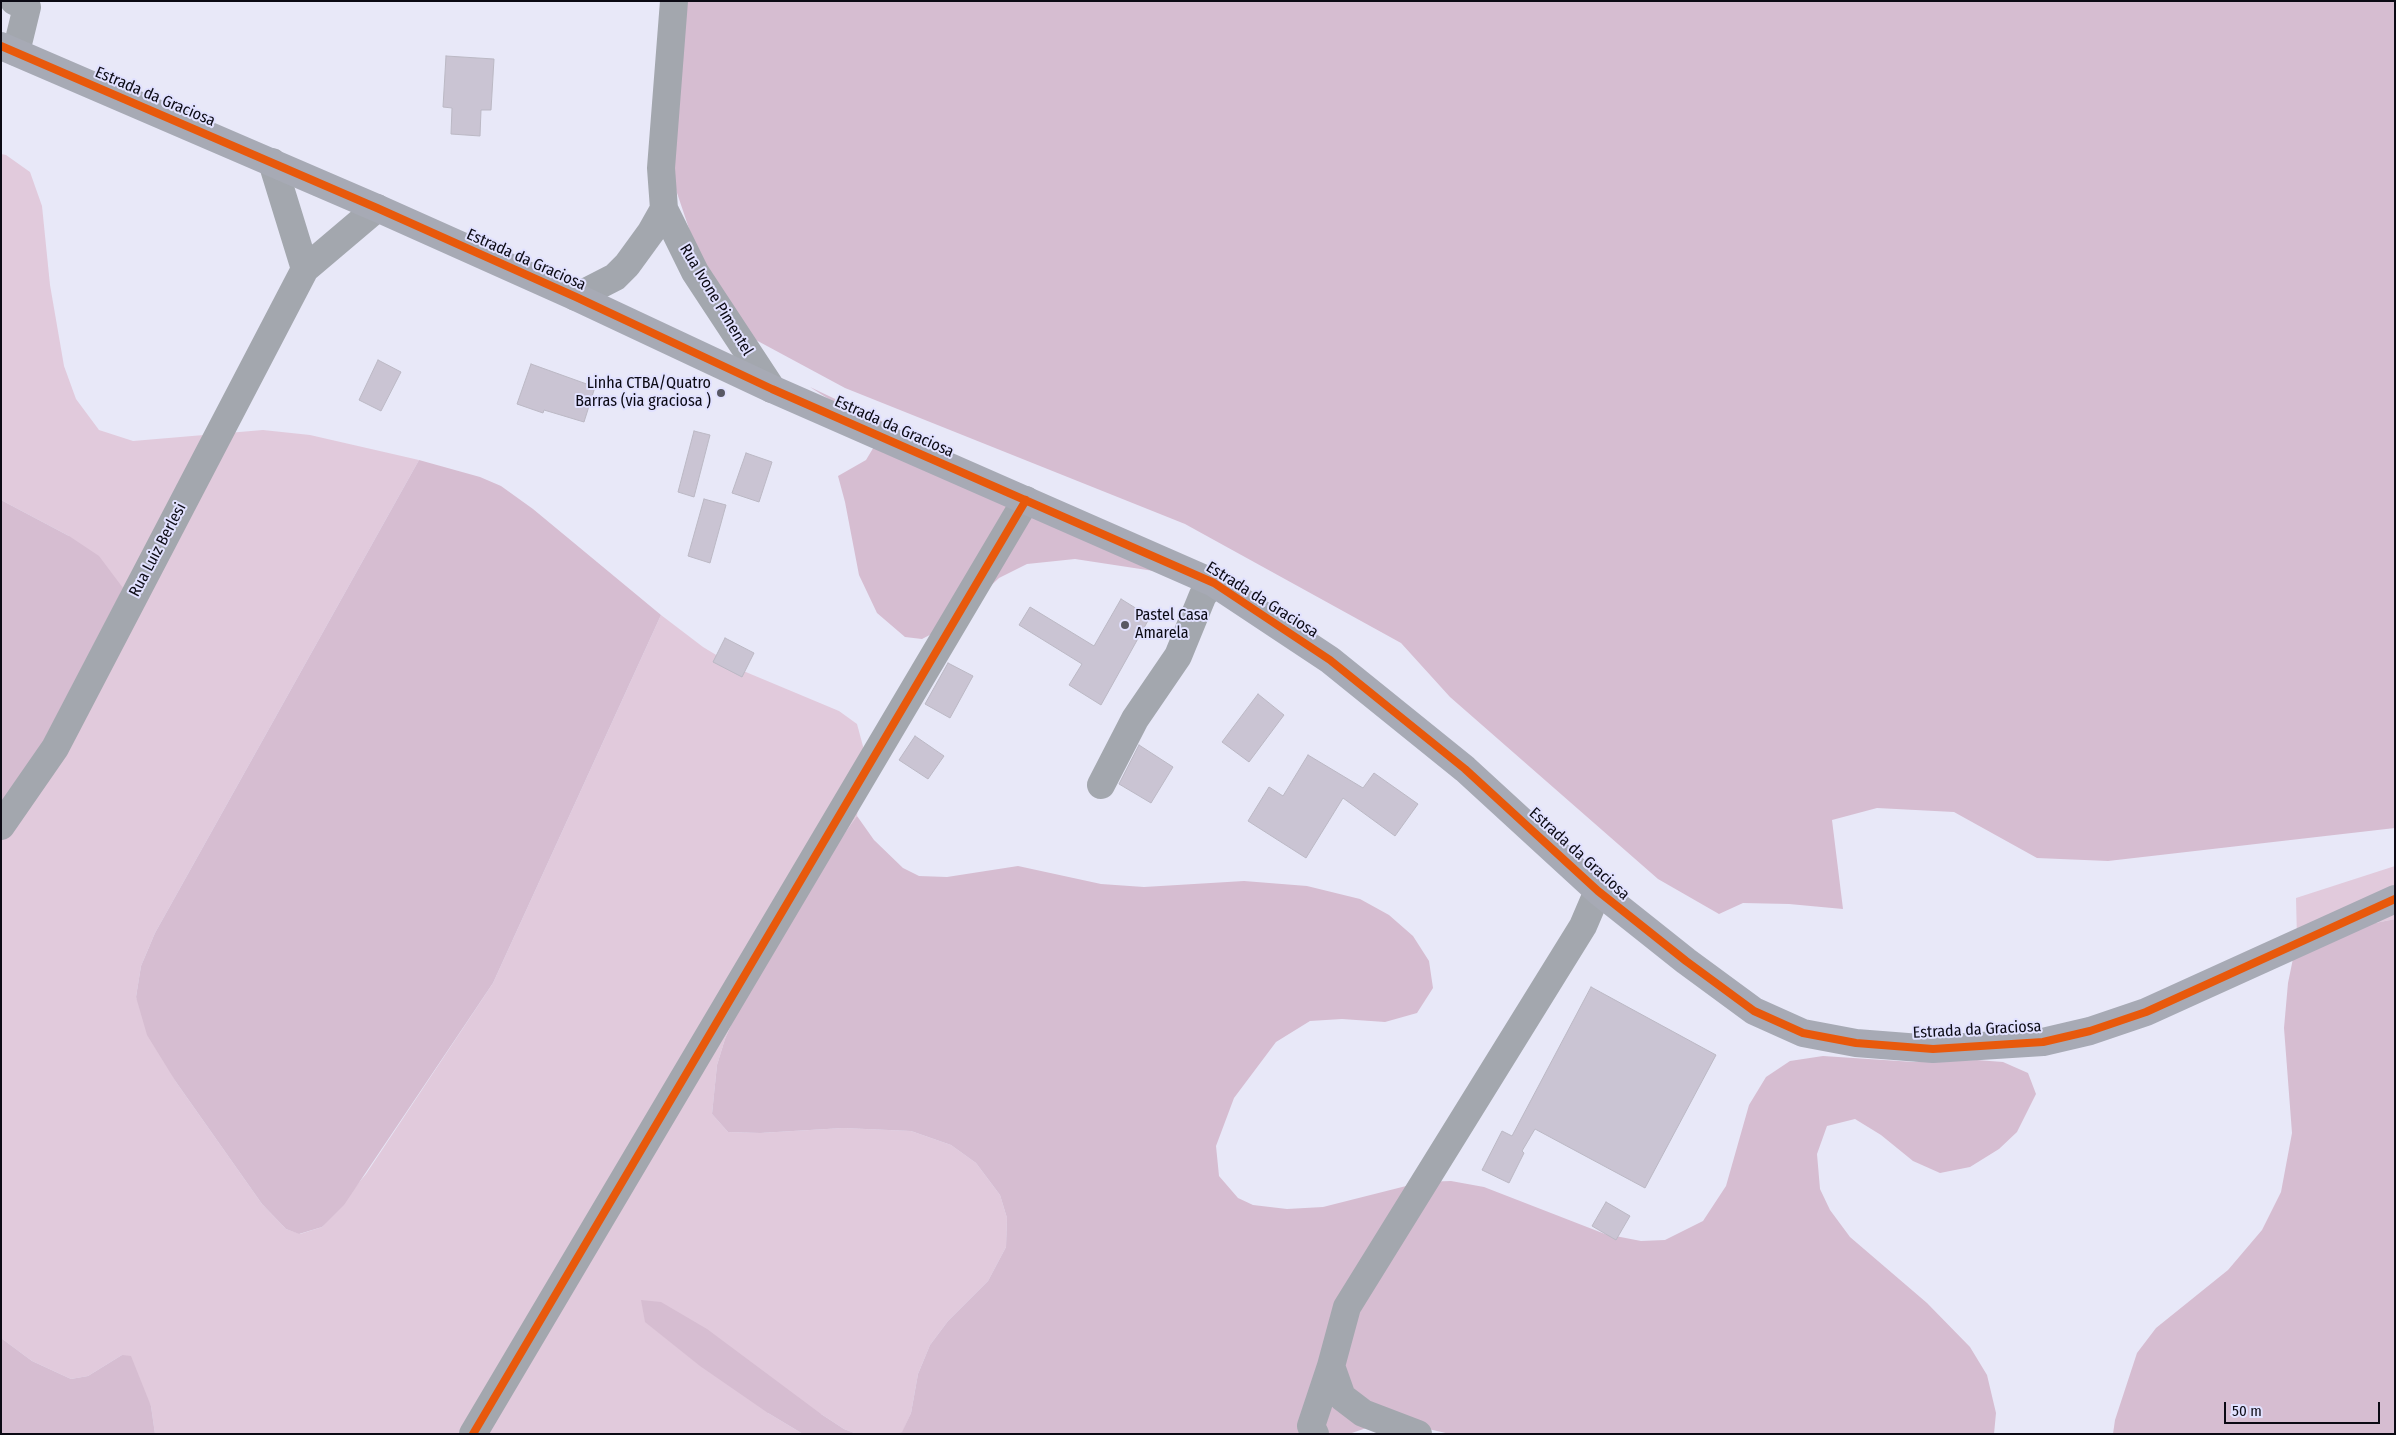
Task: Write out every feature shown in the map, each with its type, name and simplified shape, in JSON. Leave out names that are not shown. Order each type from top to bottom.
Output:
[{"type":"main road","name":"Estrada da Graciosa","points":[[9,49],[377,208],[576,297],[772,389],[1214,583],[1338,666],[1465,769],[1598,891],[1686,961],[1754,1011],[1803,1033],[1856,1043],[1934,1049],[2043,1042],[2090,1032],[2146,1012],[2395,899]]},
{"type":"street","name":"Rua Ivone Pimentel","points":[[674,1],[671,15],[661,168],[664,209],[695,272],[772,389]]},
{"type":"street","points":[[9,49],[23,3]]},
{"type":"street","points":[[272,162],[305,269]]},
{"type":"street","name":"Rua Luiz Berlesi","points":[[1,826],[55,748],[305,269],[377,208]]},
{"type":"street","points":[[576,297],[615,278],[651,232],[664,209]]},
{"type":"street","points":[[473,1434],[1026,500]]},
{"type":"street","points":[[1100,785],[1135,719],[1178,656],[1203,595],[1214,583]]},
{"type":"street","points":[[1315,1434],[1311,1426],[1331,1366],[1347,1307],[1583,926],[1598,891]]},
{"type":"street","points":[[1331,1366],[1342,1397],[1363,1413],[1418,1434]]},
{"type":"shaded area","points":[[682,1],[2395,1],[2395,828],[2108,861],[2037,858],[1954,812],[1877,808],[1832,820],[1843,909],[1789,904],[1743,903],[1719,914],[1658,879],[1450,697],[1401,643],[1185,524],[845,388],[754,339],[704,273],[675,187],[672,74]]},
{"type":"shaded area","points":[[1,154],[6,155],[30,172],[42,206],[50,285],[64,366],[76,399],[99,430],[133,441],[263,430],[310,435],[419,460],[155,933],[141,966],[136,997],[176,1082],[262,1204],[286,1229],[300,1234],[322,1227],[366,1174],[493,983],[661,615],[703,647],[741,670],[839,711],[857,724],[864,750],[857,816],[801,893],[753,974],[725,1039],[717,1065],[712,1114],[728,1132],[760,1133],[843,1128],[911,1131],[951,1145],[976,1163],[1000,1195],[1007,1218],[1006,1247],[988,1281],[948,1321],[930,1345],[918,1374],[911,1413],[902,1433],[857,1434],[844,1429],[821,1414],[768,1413],[803,1434],[155,1434],[151,1406],[122,1355],[88,1376],[71,1379],[32,1361],[1,1338],[1,822],[69,536],[1,500]]},
{"type":"shaded area","points":[[810,387],[1043,498],[1180,575],[1075,559],[1027,564],[999,578],[949,625],[922,639],[905,637],[877,613],[859,575],[838,476],[866,460],[878,440],[874,428]]},
{"type":"shaded area","points":[[419,460],[480,477],[501,486],[533,509],[661,615],[493,983],[344,1205],[322,1227],[299,1234],[286,1229],[262,1204],[176,1082],[147,1035],[136,997],[141,966],[155,933]]},
{"type":"shaded area","points":[[1,500],[69,536],[99,556],[123,588],[1,822]]},
{"type":"shaded area","points":[[857,816],[874,840],[903,868],[919,876],[947,877],[1018,866],[1101,884],[1144,887],[1244,881],[1307,886],[1360,899],[1389,915],[1413,936],[1429,961],[1433,988],[1417,1013],[1385,1022],[1342,1019],[1310,1021],[1276,1042],[1234,1098],[1216,1146],[1219,1176],[1238,1198],[1253,1205],[1287,1209],[1323,1207],[1422,1182],[1451,1181],[1484,1187],[1605,1234],[1641,1241],[1665,1240],[1703,1221],[1726,1186],[1749,1105],[1766,1077],[1790,1061],[1823,1056],[1914,1062],[1977,1060],[2003,1062],[2028,1073],[2036,1094],[2017,1132],[1999,1149],[1970,1167],[1940,1173],[1913,1161],[1881,1135],[1855,1119],[1827,1126],[1817,1154],[1820,1189],[1830,1210],[1850,1237],[1927,1303],[1970,1347],[1987,1375],[1996,1413],[1994,1434],[1450,1434],[1411,1425],[1378,1424],[1349,1434],[897,1434],[902,1432],[911,1413],[918,1374],[930,1345],[948,1321],[988,1281],[1006,1247],[1007,1218],[1000,1195],[976,1163],[951,1145],[911,1131],[843,1128],[760,1133],[728,1132],[712,1114],[717,1065],[725,1039],[753,974],[801,893]]},
{"type":"shaded area","points":[[2395,866],[2395,919],[2297,939],[2296,898]]},
{"type":"shaded area","points":[[2395,919],[2395,1434],[2113,1434],[2115,1420],[2137,1353],[2156,1328],[2228,1270],[2262,1230],[2281,1192],[2292,1133],[2284,1028],[2288,983],[2297,939]]},
{"type":"shaded area","points":[[641,1300],[661,1302],[707,1329],[821,1414],[844,1429],[857,1434],[803,1434],[768,1413],[700,1366],[645,1322]]},
{"type":"shaded area","points":[[1,1338],[32,1361],[71,1379],[88,1376],[122,1355],[131,1356],[151,1406],[155,1434],[1,1434]]},
{"type":"building","points":[[446,56],[494,59],[491,110],[481,110],[480,136],[451,134],[452,108],[443,107]]},
{"type":"building","points":[[378,360],[401,372],[381,411],[359,400]]},
{"type":"building","points":[[531,364],[595,387],[584,422],[544,410],[543,413],[517,404]]},
{"type":"building","points":[[694,431],[710,435],[694,497],[678,492]]},
{"type":"building","points":[[746,453],[772,462],[759,502],[732,493]]},
{"type":"building","points":[[704,499],[726,505],[710,563],[688,556]]},
{"type":"building","points":[[1121,599],[1150,617],[1101,705],[1069,685],[1082,664],[1019,625],[1030,607],[1094,646]]},
{"type":"building","points":[[725,638],[754,653],[742,677],[713,662]]},
{"type":"building","points":[[948,663],[973,676],[950,718],[925,704]]},
{"type":"building","points":[[1258,694],[1284,715],[1249,762],[1222,742]]},
{"type":"building","points":[[915,736],[944,756],[928,779],[899,760]]},
{"type":"building","points":[[1139,745],[1173,767],[1151,803],[1119,784]]},
{"type":"building","points":[[1308,755],[1363,788],[1374,773],[1418,804],[1395,836],[1343,798],[1306,858],[1248,821],[1269,787],[1283,796]]},
{"type":"building","points":[[1591,987],[1716,1055],[1645,1188],[1535,1129],[1522,1151],[1524,1153],[1509,1183],[1482,1170],[1502,1131],[1512,1136]]},
{"type":"building","points":[[1606,1202],[1630,1216],[1616,1240],[1592,1226]]},
{"type":"cycle path","points":[[1,46],[377,208],[576,297],[772,389],[1214,583],[1330,660],[1465,769],[1598,891],[1686,961],[1754,1011],[1803,1033],[1856,1043],[1933,1049],[2043,1042],[2090,1031],[2146,1012],[2395,899]]},
{"type":"cycle path","points":[[473,1434],[1026,500]]},
{"type":"place","name":"Linha CTBA/Quatro Barras (via graciosa )","points":[[721,393]]},
{"type":"place","name":"Pastel Casa Amarela","points":[[1125,625]]}]
